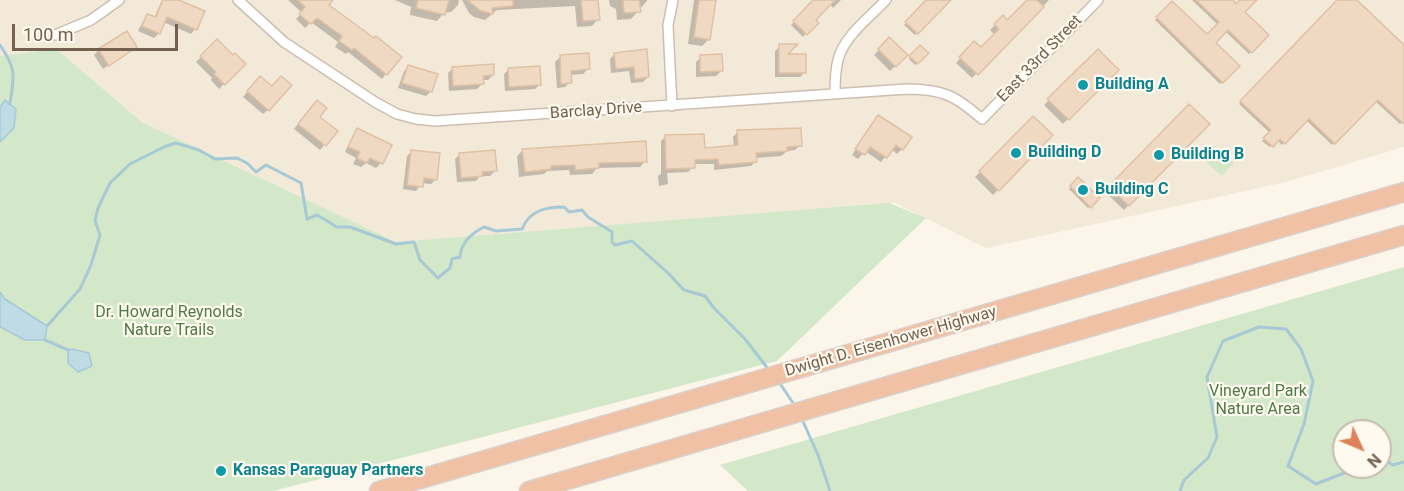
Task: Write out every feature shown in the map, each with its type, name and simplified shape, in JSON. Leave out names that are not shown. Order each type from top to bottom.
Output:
[{"type":"highway","name":"Dwight D. Eisenhower Highway","points":[[379,491],[1404,192]]},
{"type":"highway","points":[[529,491],[1404,236]]},
{"type":"street","points":[[55,35],[91,20],[119,0]]},
{"type":"street","name":"Barclay Drive","points":[[238,0],[263,25],[306,58],[375,102],[397,114],[416,119],[435,121],[907,89],[938,90],[957,98],[982,119]]},
{"type":"street","points":[[672,106],[668,25],[673,0]]},
{"type":"street","points":[[835,94],[838,60],[842,49],[849,38],[886,0]]},
{"type":"street","name":"East 33rd Street","points":[[982,119],[1098,0]]},
{"type":"shaded area","points":[[0,0],[1404,0],[1404,147],[1286,182],[986,248],[895,203],[396,242],[142,122],[56,49],[0,56]]},
{"type":"green space","name":"Dr. Howard Reynolds Nature Trails","points":[[56,49],[142,122],[396,242],[889,203],[926,218],[777,361],[273,491],[0,491],[0,56]]},
{"type":"green space","points":[[1208,146],[1214,146],[1234,163],[1222,176],[1199,156]]},
{"type":"green space","name":"Vineyard Park Nature Area","points":[[1404,267],[1404,491],[748,491],[720,465]]},
{"type":"water","points":[[5,100],[16,109],[14,128],[0,142],[0,107]]},
{"type":"water","points":[[0,292],[5,299],[47,326],[45,340],[25,340],[0,327]]},
{"type":"water","points":[[68,350],[89,353],[92,366],[78,372],[68,363]]},
{"type":"building","points":[[163,0],[179,0],[205,11],[197,30],[167,17],[160,34],[142,26],[147,14],[156,17]]},
{"type":"building","points":[[298,0],[333,0],[329,5],[374,38],[376,36],[402,57],[387,75],[354,48],[352,50],[339,41],[342,36],[317,18],[311,24],[299,14],[305,7]]},
{"type":"building","points":[[418,0],[449,0],[445,15],[416,8]]},
{"type":"building","points":[[467,0],[513,0],[513,6],[492,8],[493,14],[481,11]]},
{"type":"building","points":[[581,0],[598,0],[600,20],[583,21]]},
{"type":"building","points":[[623,0],[639,0],[641,12],[624,13]]},
{"type":"building","points":[[699,0],[716,0],[710,40],[694,37]]},
{"type":"building","points":[[813,0],[835,0],[816,20],[819,23],[807,35],[793,21]]},
{"type":"building","points":[[926,0],[951,0],[918,34],[905,22]]},
{"type":"building","points":[[1027,0],[1037,0],[1044,7],[978,75],[959,57],[974,41],[981,47],[999,29],[994,24],[1003,15],[1007,20]]},
{"type":"building","points":[[1196,0],[1233,0],[1236,4],[1240,0],[1257,0],[1245,12],[1269,35],[1252,53],[1228,30],[1216,43],[1240,66],[1223,83],[1156,17],[1172,1],[1207,34],[1219,22]]},
{"type":"building","points":[[1337,0],[1357,0],[1404,45],[1404,124],[1378,100],[1335,144],[1309,119],[1285,144],[1280,139],[1273,147],[1263,138],[1271,130],[1240,101]]},
{"type":"building","points":[[127,31],[137,47],[109,66],[98,49]]},
{"type":"building","points":[[889,37],[908,55],[896,67],[878,49]]},
{"type":"building","points":[[217,39],[246,64],[225,85],[200,56]]},
{"type":"building","points":[[779,44],[798,44],[788,54],[806,54],[806,73],[779,73]]},
{"type":"building","points":[[920,45],[929,53],[918,64],[909,56]]},
{"type":"building","points":[[647,49],[649,77],[635,79],[634,67],[616,69],[614,53]]},
{"type":"building","name":"Building A","points":[[1098,49],[1119,70],[1069,120],[1047,99]]},
{"type":"building","points":[[589,53],[590,69],[571,71],[572,83],[561,84],[560,55]]},
{"type":"building","points":[[722,54],[723,71],[700,72],[700,55]]},
{"type":"building","points":[[494,64],[494,75],[483,76],[484,84],[453,86],[452,67]]},
{"type":"building","points":[[408,65],[438,74],[432,92],[402,83]]},
{"type":"building","points":[[540,66],[541,85],[509,87],[508,68]]},
{"type":"building","points":[[260,76],[272,86],[281,76],[292,85],[269,111],[247,91]]},
{"type":"building","points":[[317,100],[327,108],[320,117],[338,131],[326,146],[298,124]]},
{"type":"building","name":"Building B","points":[[1189,104],[1210,124],[1129,206],[1109,186]]},
{"type":"building","points":[[878,115],[912,137],[903,150],[896,145],[887,158],[870,147],[865,155],[855,149]]},
{"type":"building","name":"Building D","points":[[1033,116],[1053,135],[999,191],[979,171]]},
{"type":"building","points":[[357,128],[392,145],[383,164],[370,158],[367,163],[357,158],[360,152],[348,147]]},
{"type":"building","points":[[801,128],[802,146],[787,147],[788,151],[756,153],[757,162],[719,165],[718,159],[695,160],[695,168],[666,169],[665,135],[704,134],[705,148],[738,145],[737,130]]},
{"type":"building","points":[[646,141],[647,162],[599,163],[599,168],[575,170],[575,165],[551,166],[551,169],[525,172],[522,149]]},
{"type":"building","points":[[411,150],[440,153],[437,180],[424,178],[423,187],[407,185]]},
{"type":"building","points":[[495,150],[497,171],[482,172],[483,176],[461,178],[459,153]]},
{"type":"building","name":"Building C","points":[[1078,177],[1100,198],[1091,208],[1070,186]]},
{"type":"waterway","points":[[0,45],[12,67],[13,86],[10,104]]},
{"type":"waterway","points":[[47,326],[80,289],[91,265],[100,235],[95,221],[98,208],[110,183],[130,164],[176,143],[199,150],[215,159],[237,158],[247,163],[256,172],[266,165],[301,183],[307,219],[317,215],[337,227],[350,227],[396,244],[414,242],[420,260],[438,278],[450,268],[452,259],[460,257],[462,247],[468,239],[484,227],[496,231],[522,229],[533,214],[544,209],[564,207],[569,212],[582,210],[588,217],[612,232],[612,242],[615,245],[632,241],[684,290],[705,296],[745,339],[769,370]]},
{"type":"waterway","points":[[1180,491],[1184,480],[1208,458],[1217,437],[1207,377],[1223,341],[1259,327],[1286,329],[1301,349],[1313,381],[1304,424],[1288,466],[1316,484],[1332,478]]},
{"type":"waterway","points":[[45,340],[68,350]]},
{"type":"waterway","points":[[779,382],[795,406]]},
{"type":"waterway","points":[[801,417],[818,455],[830,491]]},
{"type":"waterway","points":[[1392,464],[1404,462]]},
{"type":"place","name":"Building A","points":[[1083,85]]},
{"type":"place","name":"Building D","points":[[1016,153]]},
{"type":"place","name":"Building B","points":[[1159,155]]},
{"type":"place","name":"Building C","points":[[1083,190]]},
{"type":"place","name":"Kansas Paraguay Partners","points":[[221,471]]}]
